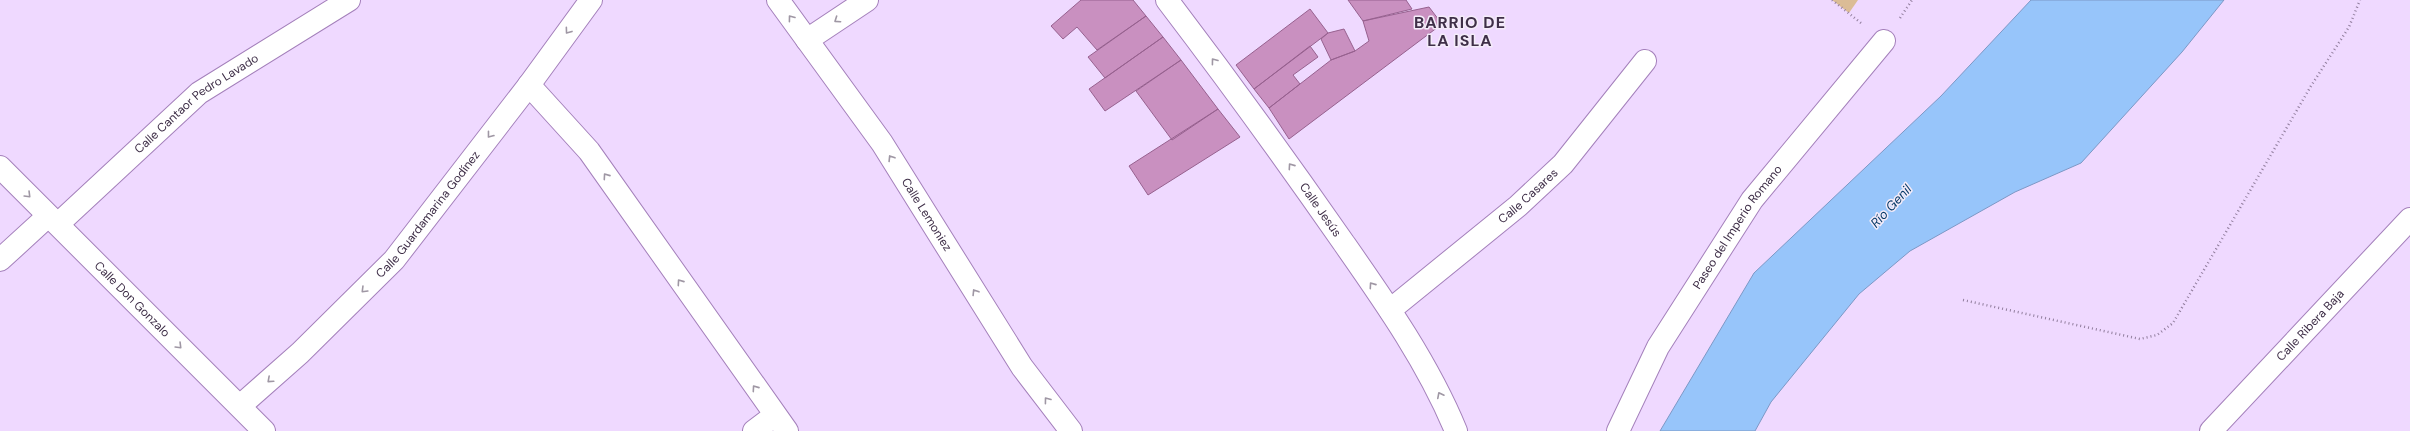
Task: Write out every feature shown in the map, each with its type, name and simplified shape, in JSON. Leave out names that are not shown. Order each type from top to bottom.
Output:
[{"type":"street","name":"Calle Cantaor Pedro Lavado","points":[[0,260],[53,220],[199,93],[349,0]]},
{"type":"street","name":"Calle Guardamarina Godínez","points":[[240,406],[300,353],[394,260],[529,85],[591,0]]},
{"type":"street","name":"Calle Lemoniez","points":[[778,0],[882,143],[1022,367],[1071,431]]},
{"type":"street","points":[[807,40],[867,0]]},
{"type":"street","name":"Calle Jesús","points":[[1167,0],[1265,129],[1390,310],[1442,396],[1456,431]]},
{"type":"street","name":"Paseo del Imperio Romano","points":[[1618,431],[1658,347],[1752,200],[1884,41]]},
{"type":"street","name":"Calle Casares","points":[[1390,310],[1518,206],[1563,164],[1645,62]]},
{"type":"street","points":[[529,85],[589,151],[780,423],[754,431]]},
{"type":"street","name":"Calle Don Gonzalo","points":[[0,167],[264,431]]},
{"type":"street","name":"Calle Ribera Baja","points":[[2211,431],[2410,219]]},
{"type":"path","points":[[1832,0],[1884,41]]},
{"type":"path","points":[[1963,300],[2140,339],[2157,335],[2173,323],[2311,86],[2349,27],[2360,0]]},
{"type":"shaded area","points":[[1832,0],[1858,0],[1849,13]]},
{"type":"water","name":"Río Genil","points":[[2031,0],[2224,0],[2182,52],[2081,163],[2015,192],[1910,251],[1859,294],[1771,402],[1755,431],[1660,431],[1754,273],[1941,96]]},
{"type":"building","points":[[1081,0],[1133,0],[1146,16],[1097,50],[1077,27],[1063,39],[1051,26]]},
{"type":"building","points":[[1348,0],[1406,0],[1412,9],[1363,21]]},
{"type":"building","points":[[1429,7],[1442,24],[1289,139],[1269,108],[1331,60],[1355,51],[1369,41],[1363,21]]},
{"type":"building","points":[[1310,9],[1328,33],[1254,89],[1236,65]]},
{"type":"building","points":[[1146,16],[1163,37],[1105,78],[1088,57]]},
{"type":"building","points":[[1344,29],[1355,51],[1331,60],[1321,39],[1328,33]]},
{"type":"building","points":[[1163,37],[1181,60],[1105,111],[1089,89]]},
{"type":"building","points":[[1310,46],[1318,57],[1293,75],[1300,84],[1269,108],[1254,89]]},
{"type":"building","points":[[1181,60],[1218,109],[1172,140],[1136,91]]},
{"type":"building","points":[[1218,109],[1240,137],[1148,195],[1129,166]]},
{"type":"district","name":"BARRIO DE LA ISLA","points":[[1460,31]]}]
